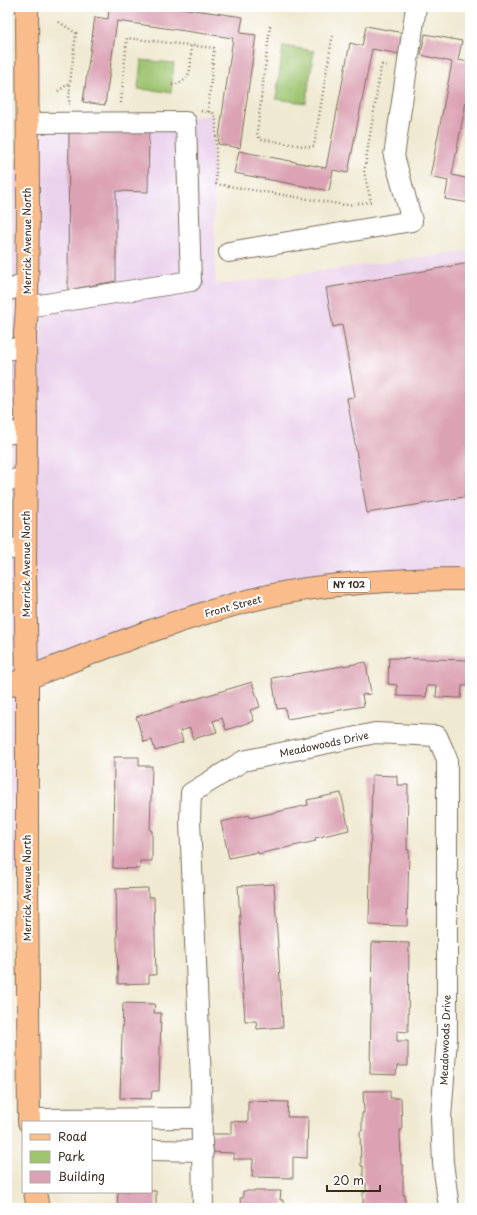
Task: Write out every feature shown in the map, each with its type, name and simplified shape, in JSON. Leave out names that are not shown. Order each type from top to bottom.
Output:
[{"type":"main road","name":"Merrick Avenue North","points":[[27,7],[27,307],[16,348],[16,549],[27,678],[29,1121]]},
{"type":"main road","name":"Front Street","points":[[7,686],[173,623],[268,596],[316,588],[358,584],[426,579],[470,579]]},
{"type":"main road","points":[[26,1208],[27,1193]]},
{"type":"main road","points":[[35,1193],[38,1208]]},
{"type":"street","points":[[229,252],[412,221],[394,156],[416,7]]},
{"type":"street","points":[[27,307],[191,281],[186,122],[28,123]]},
{"type":"street","points":[[7,291],[27,283]]},
{"type":"street","name":"Meadowoods Drive","points":[[204,1208],[202,1118],[190,821],[191,793],[243,761],[375,733],[437,736],[447,759],[447,1038],[441,1118],[443,1163],[449,1208]]},
{"type":"street","points":[[29,1121],[202,1118]]},
{"type":"street","points":[[152,1150],[202,1151]]},
{"type":"path","points":[[59,22],[76,33],[69,104],[73,107]]},
{"type":"path","points":[[270,26],[257,133],[260,139],[309,147],[314,146],[334,33]]},
{"type":"path","points":[[121,103],[127,38],[214,48],[208,112]]},
{"type":"path","points":[[172,85],[180,84],[186,80],[189,74],[191,45]]},
{"type":"path","points":[[200,111],[213,113],[216,117],[216,184],[344,206],[371,202],[364,172],[381,68],[382,65],[389,66]]},
{"type":"path","points":[[58,91],[70,82]]},
{"type":"path","points":[[470,153],[470,159]]},
{"type":"shaded area","points":[[212,116],[216,285],[470,251],[470,582],[280,594],[21,685],[18,873],[7,878],[7,167],[27,159],[28,123]]},
{"type":"green space","points":[[283,46],[314,51],[306,103],[276,99]]},
{"type":"green space","points":[[141,60],[174,63],[171,92],[138,89]]},
{"type":"building","points":[[109,7],[174,7],[243,17],[240,33],[256,35],[240,148],[218,144],[233,38],[117,21],[105,105],[83,102],[95,17],[108,19]]},
{"type":"building","points":[[366,26],[404,33],[400,54],[372,49],[348,173],[333,170],[329,191],[234,173],[239,151],[326,168],[350,43],[362,46]]},
{"type":"building","points":[[425,34],[462,41],[458,60],[470,62],[470,81],[452,175],[470,179],[470,203],[445,199],[448,181],[430,177],[452,62],[421,55]]},
{"type":"building","points":[[69,127],[149,127],[148,192],[116,191],[116,281],[68,290]]},
{"type":"building","points":[[470,263],[470,496],[367,513],[347,398],[355,397],[342,325],[333,327],[326,288]]},
{"type":"building","points":[[389,658],[470,660],[470,686],[462,686],[461,698],[436,697],[437,686],[427,686],[426,697],[397,696],[397,685],[388,684]]},
{"type":"building","points":[[366,662],[371,694],[362,695],[364,706],[287,719],[285,708],[277,709],[272,678]]},
{"type":"building","points":[[252,682],[260,707],[250,710],[254,721],[226,730],[222,718],[213,721],[217,732],[193,739],[190,728],[180,731],[183,742],[155,751],[152,740],[144,742],[136,717]]},
{"type":"building","points":[[114,757],[139,757],[139,766],[152,766],[150,830],[152,831],[152,861],[140,861],[140,869],[113,868]]},
{"type":"building","points":[[372,775],[397,776],[397,785],[408,785],[407,850],[409,850],[407,926],[369,925]]},
{"type":"building","points":[[341,793],[349,830],[315,838],[316,841],[258,854],[258,852],[229,858],[221,822],[250,815],[250,818],[308,805],[307,800]]},
{"type":"building","points":[[274,884],[283,1027],[257,1029],[256,1021],[245,1021],[238,886]]},
{"type":"building","points":[[148,888],[148,897],[154,897],[156,975],[149,975],[149,983],[118,984],[116,889]]},
{"type":"building","points":[[372,942],[409,943],[408,1032],[397,1031],[397,1041],[408,1041],[408,1066],[397,1066],[396,1075],[370,1074]]},
{"type":"building","points":[[123,1003],[155,1004],[154,1013],[161,1013],[159,1091],[152,1091],[151,1099],[120,1098]]},
{"type":"building","points":[[363,1091],[390,1091],[390,1098],[401,1098],[401,1165],[403,1165],[403,1195],[405,1195],[405,1203],[403,1204],[403,1208],[363,1207],[363,1192],[366,1192],[366,1184],[363,1184],[360,1131],[362,1131],[362,1113],[364,1113]]},
{"type":"building","points":[[248,1101],[288,1102],[287,1117],[308,1117],[307,1158],[293,1157],[293,1178],[252,1177],[253,1159],[234,1159],[234,1153],[210,1152],[211,1134],[231,1134],[231,1121],[248,1122]]},
{"type":"building","points":[[152,1191],[156,1191],[156,1208],[117,1208],[118,1193],[152,1193]]},
{"type":"building","points":[[243,1191],[281,1191],[280,1200],[283,1200],[283,1208],[241,1208],[240,1198],[243,1198]]}]
